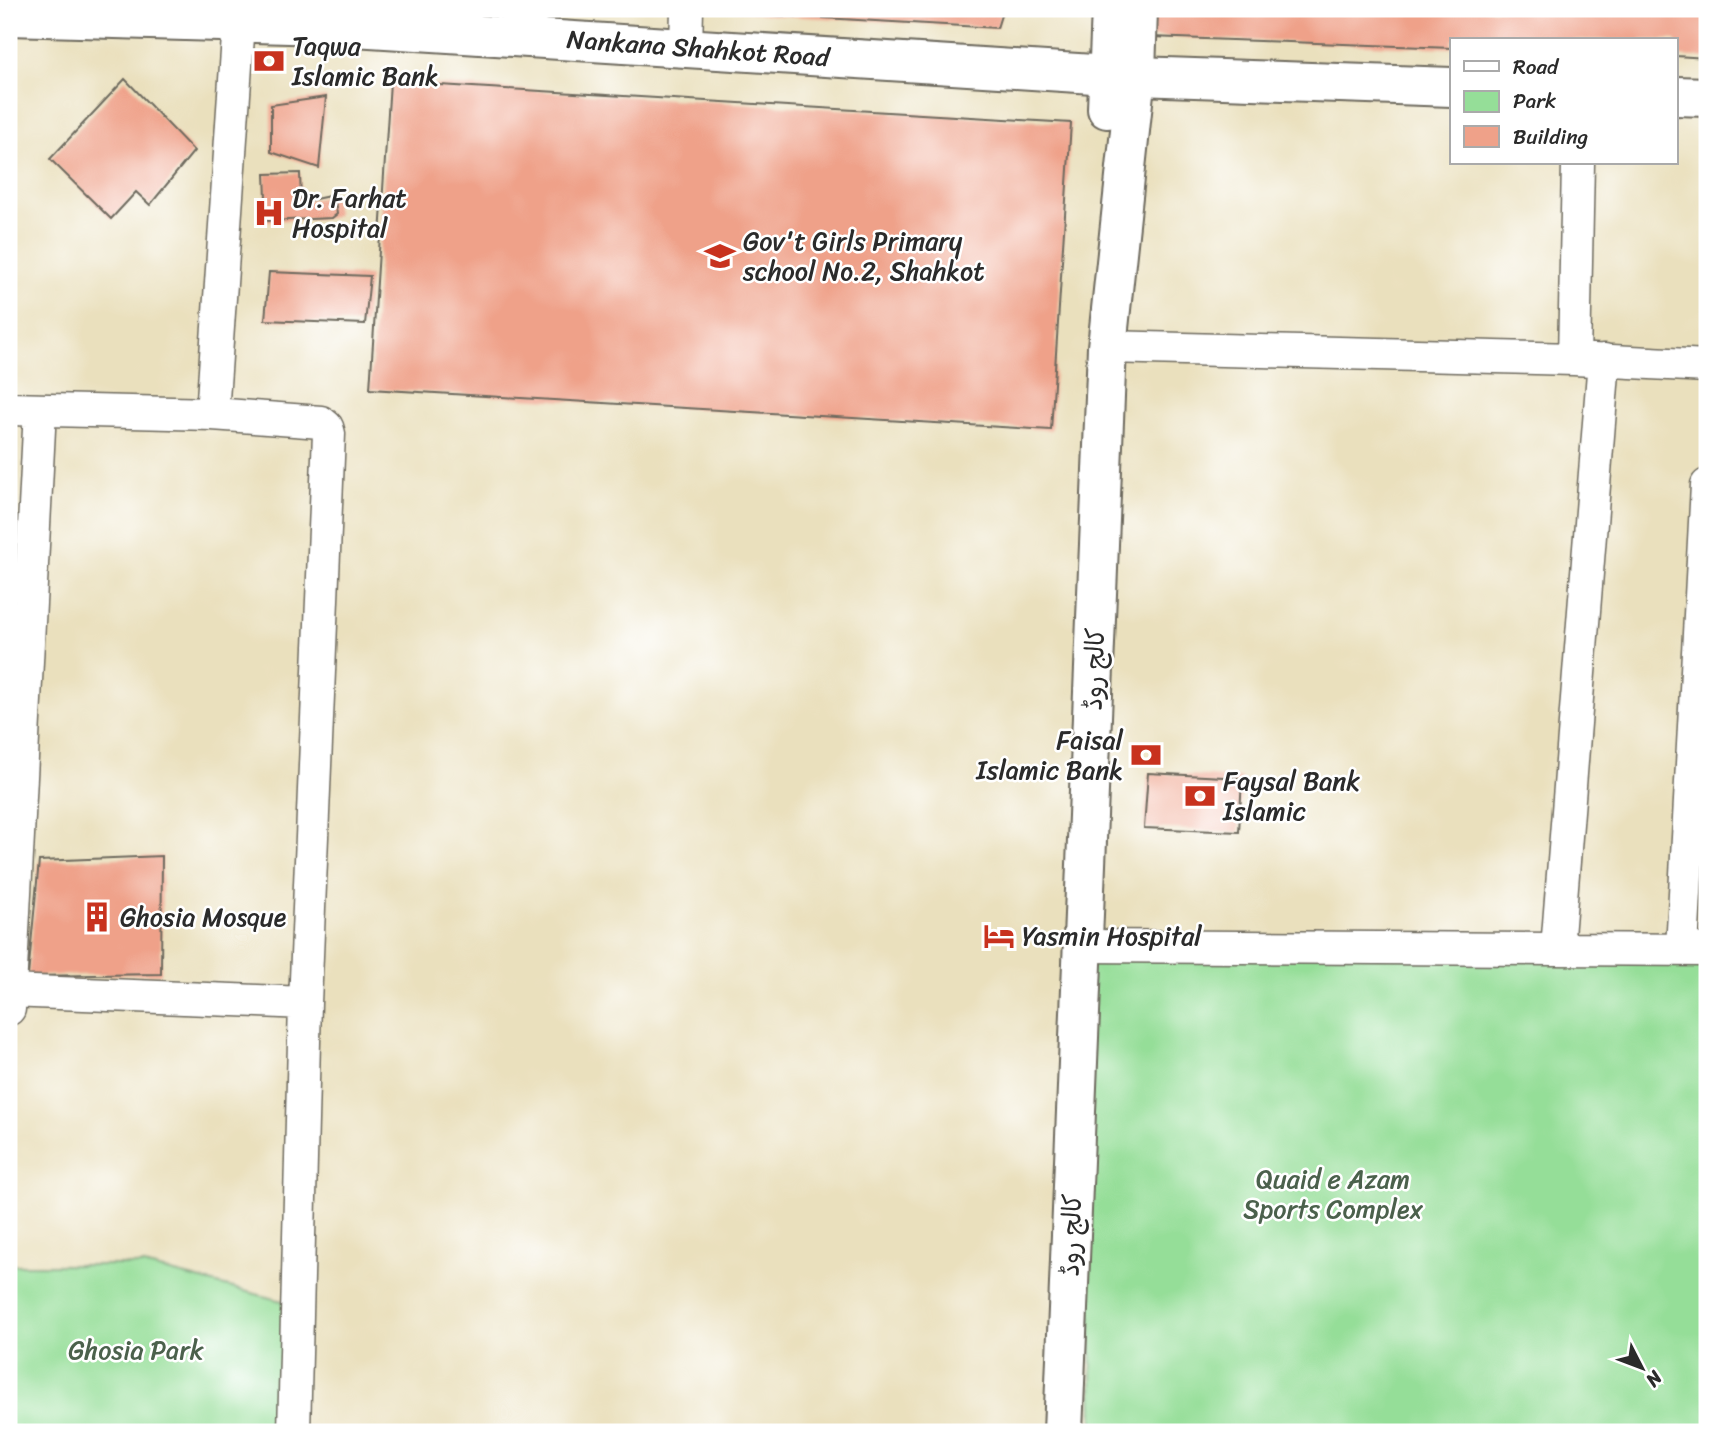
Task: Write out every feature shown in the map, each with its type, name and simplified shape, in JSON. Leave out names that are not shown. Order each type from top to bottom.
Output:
[{"type":"street","points":[[686,47],[687,9]]},
{"type":"street","points":[[1111,9],[1122,75]]},
{"type":"street","points":[[1122,75],[1138,9]]},
{"type":"street","name":"Nankana Shahkot Road","points":[[9,16],[239,22],[323,17],[686,47],[1122,75],[1450,87]]},
{"type":"street","points":[[212,414],[239,22]]},
{"type":"street","name":"کالج روڈ","points":[[1063,1432],[1107,347],[1122,75]]},
{"type":"street","name":"کالج روڈ","points":[[1041,1432],[1122,75]]},
{"type":"street","points":[[1678,96],[1707,97]]},
{"type":"street","points":[[1557,949],[1589,359],[1578,164]]},
{"type":"street","points":[[1107,347],[1589,359],[1707,366]]},
{"type":"street","points":[[9,409],[212,414],[321,422],[329,433],[305,1003],[293,1432]]},
{"type":"street","points":[[9,1009],[40,410]]},
{"type":"street","points":[[1083,946],[1695,949],[1707,485]]},
{"type":"street","points":[[9,991],[305,1003]]},
{"type":"green space","name":"Quaid e Azam Sports Complex","points":[[1083,946],[1707,964],[1707,1432],[1093,1432]]},
{"type":"green space","name":"Ghosia Park","points":[[9,1265],[144,1265],[298,1305],[294,1432],[9,1432]]},
{"type":"building","points":[[730,9],[1003,9],[997,28],[771,15]]},
{"type":"building","points":[[1152,9],[1707,9],[1707,58],[1678,56],[1678,38],[1450,38],[1450,48],[1151,37]]},
{"type":"building","points":[[125,79],[194,151],[150,205],[136,192],[111,219],[50,159]]},
{"type":"building","name":"Gov't Girls Primary school No.2, Shahkot","points":[[390,82],[1071,123],[1051,430],[370,389]]},
{"type":"building","points":[[326,97],[319,168],[271,152],[271,105]]},
{"type":"building","points":[[300,173],[301,202],[334,195],[337,214],[332,218],[267,221],[265,174]]},
{"type":"building","points":[[269,272],[370,276],[365,324],[265,320]]},
{"type":"building","points":[[1148,773],[1242,778],[1239,832],[1144,828]]},
{"type":"building","name":"Ghosia Mosque","points":[[162,856],[161,974],[28,976],[39,861]]},
{"type":"place","name":"Taqwa Islamic Bank","points":[[269,61]]},
{"type":"place","name":"Dr. Farhat Hospital","points":[[269,213]]},
{"type":"place","name":"Gov't Girls Primary school No.2, Shahkot","points":[[720,256]]},
{"type":"place","name":"Faisal Islamic Bank","points":[[1146,755]]},
{"type":"place","name":"Faysal Bank Islamic","points":[[1200,796]]},
{"type":"place","name":"Ghosia Mosque","points":[[97,917]]},
{"type":"place","name":"Yasmin Hospital","points":[[999,936]]}]
